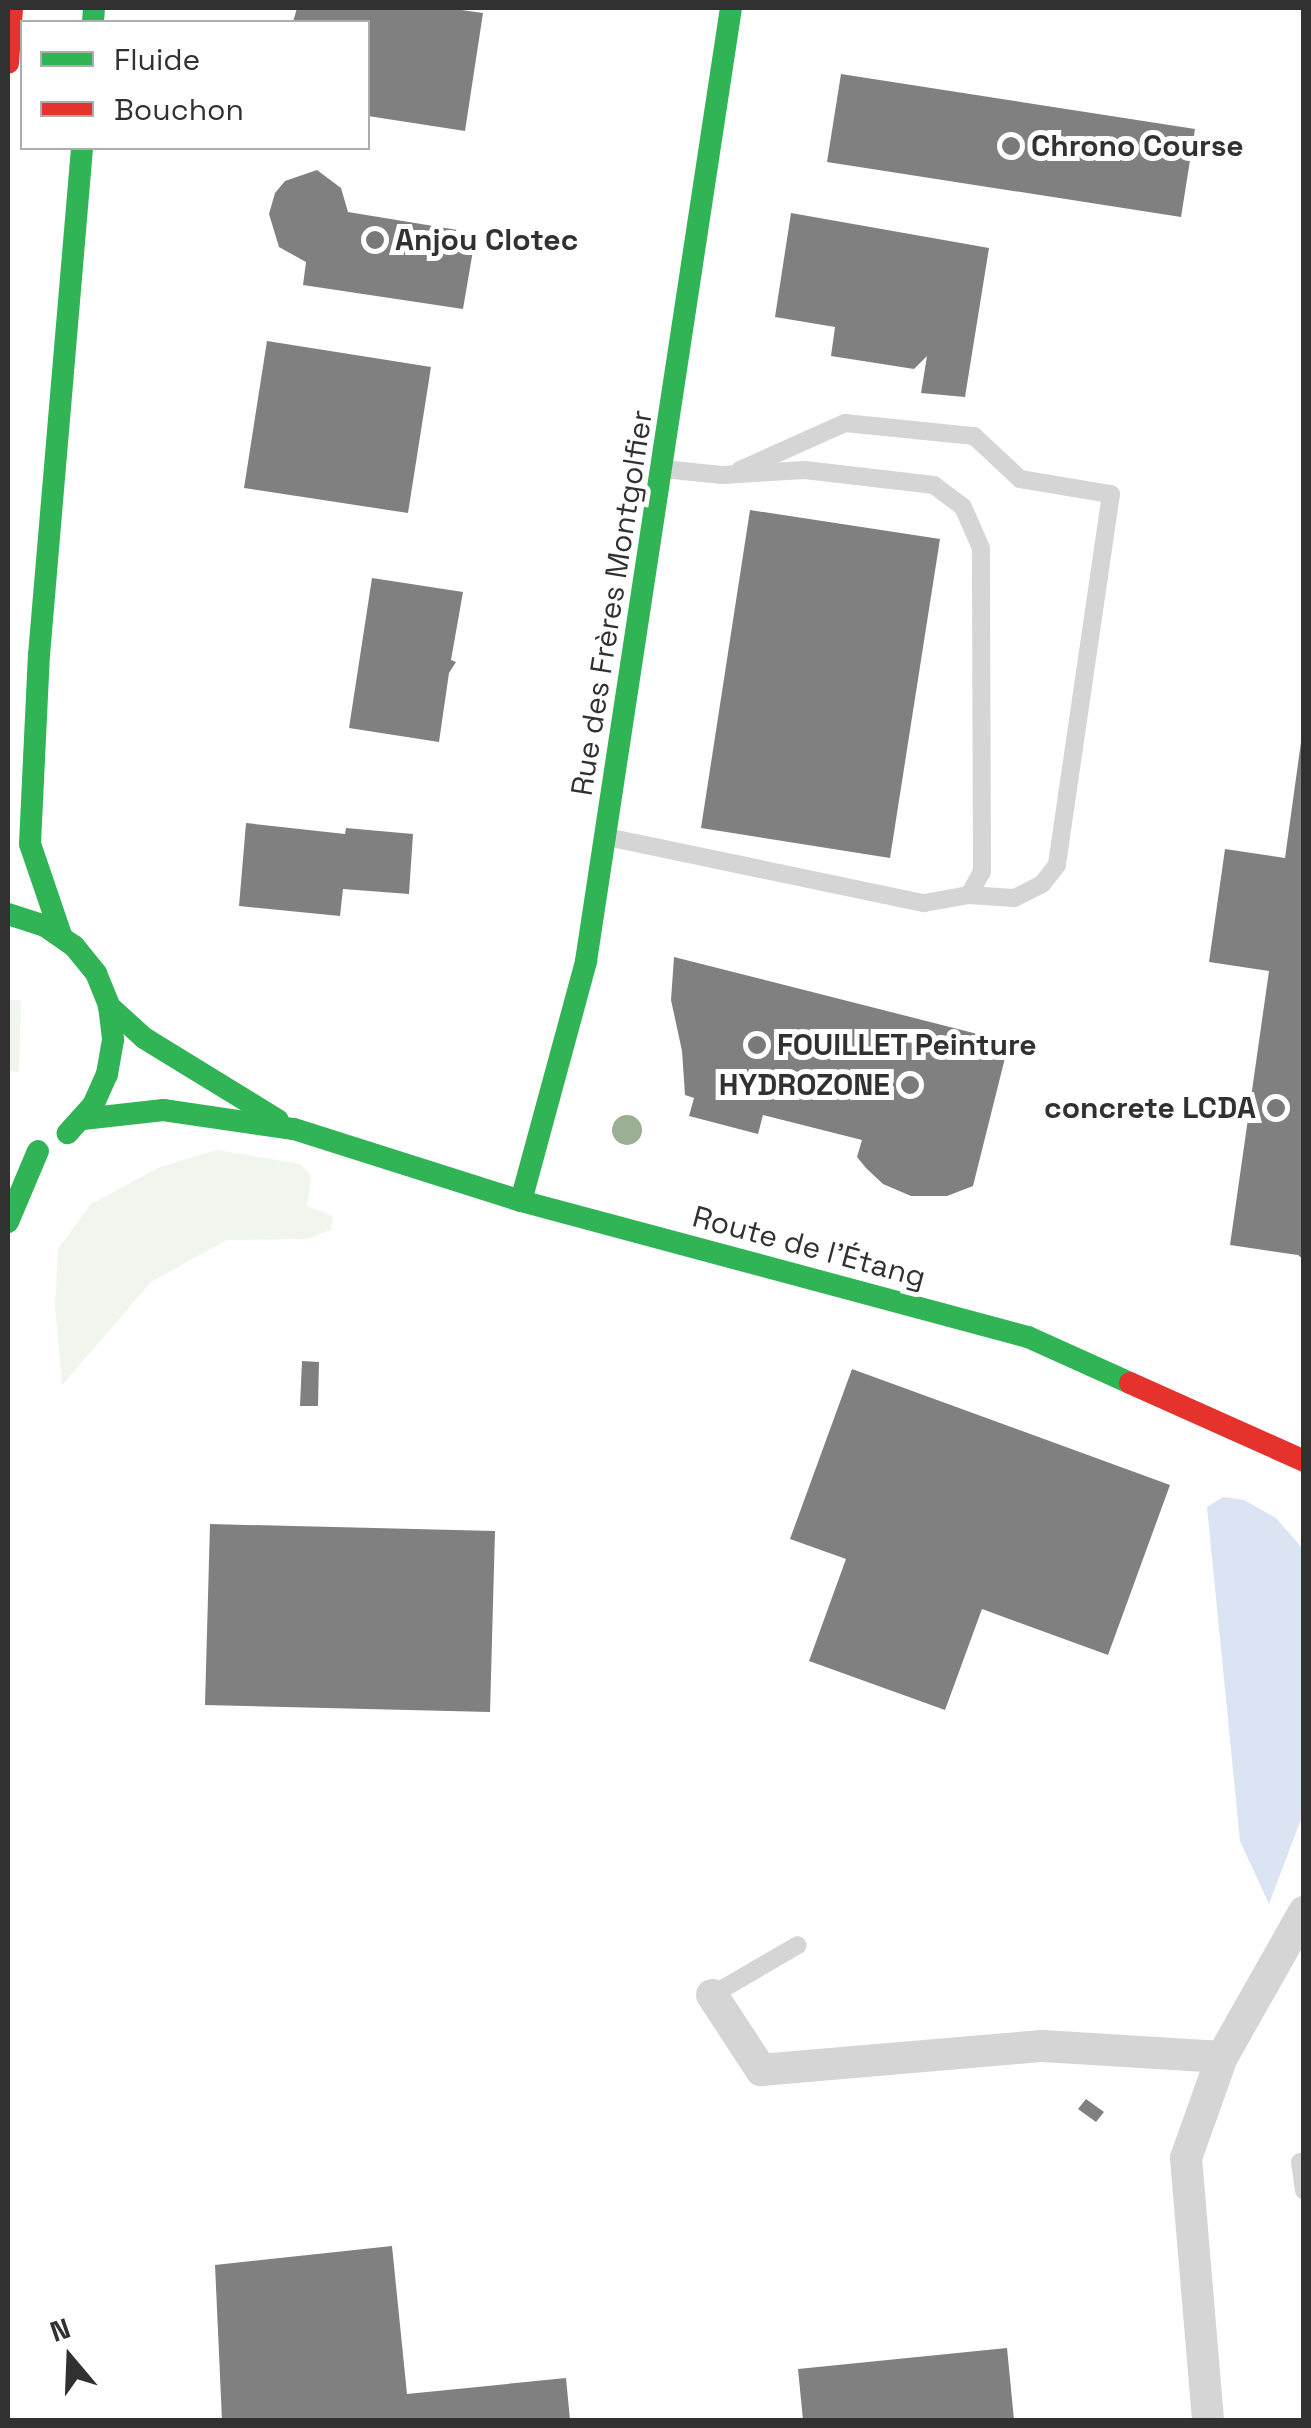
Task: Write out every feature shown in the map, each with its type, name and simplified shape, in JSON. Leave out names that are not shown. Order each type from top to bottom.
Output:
[{"type":"main road","points":[[8,63],[12,8]]},
{"type":"main road","name":"Rue des Frères Montgolfier","points":[[521,1202],[586,961],[730,8]]},
{"type":"main road","points":[[61,935],[30,844],[38,656],[82,150]]},
{"type":"main road","points":[[8,914],[61,935],[86,959],[110,1006],[144,1038],[294,1129]]},
{"type":"main road","points":[[8,1160],[38,1151],[83,1119],[101,1090],[112,1057],[110,1006]]},
{"type":"main road","points":[[83,1119],[162,1110],[294,1129]]},
{"type":"main road","name":"Route de l'Étang","points":[[294,1129],[521,1202],[1028,1337],[1300,1464]]},
{"type":"main road","points":[[8,1222],[38,1151]]},
{"type":"street","points":[[1208,2420],[1186,2158],[1222,2056],[1304,1912]]},
{"type":"street","points":[[712,1995],[761,2070],[1043,2046],[1222,2056]]},
{"type":"lane","points":[[606,836],[924,904],[969,895],[1014,898],[1042,884],[1057,864],[1111,494],[1020,479],[974,436],[845,422],[732,474]]},
{"type":"lane","points":[[662,468],[732,474],[805,470],[934,485],[963,507],[981,548],[982,872],[969,895]]},
{"type":"lane","points":[[712,1995],[798,1945]]},
{"type":"lane","points":[[1300,2162],[1304,2191]]},
{"type":"shaded area","points":[[8,1000],[21,1000],[19,1072],[8,1071]]},
{"type":"shaded area","points":[[217,1150],[300,1164],[311,1176],[307,1206],[333,1216],[331,1230],[306,1239],[227,1240],[151,1282],[62,1385],[55,1306],[58,1249],[91,1204],[160,1167]]},
{"type":"shaded area","points":[[1223,1497],[1244,1500],[1276,1518],[1303,1549],[1303,1814],[1269,1904],[1240,1841],[1207,1507]]},
{"type":"building","points":[[297,8],[447,8],[483,13],[465,131],[370,116],[370,20],[294,20]]},
{"type":"building","name":"Chrono Course","points":[[841,74],[1195,129],[1181,217],[827,162]]},
{"type":"building","name":"Anjou Clotec","points":[[317,170],[341,188],[348,212],[476,233],[463,309],[303,285],[306,262],[279,247],[269,214],[275,193],[285,181]]},
{"type":"building","points":[[791,213],[989,248],[965,397],[921,393],[927,356],[914,369],[831,356],[835,327],[775,317]]},
{"type":"building","points":[[267,341],[431,367],[408,513],[244,488]]},
{"type":"building","points":[[750,510],[940,539],[890,858],[701,828]]},
{"type":"building","points":[[372,578],[463,592],[451,660],[456,662],[449,673],[439,742],[349,728]]},
{"type":"building","name":"concrete LCDA","points":[[1301,742],[1304,1260],[1298,1255],[1230,1245],[1269,971],[1209,962],[1225,849],[1285,858]]},
{"type":"building","points":[[246,823],[345,834],[346,828],[413,834],[409,894],[343,889],[340,916],[239,906]]},
{"type":"building","points":[[674,957],[1009,1042],[973,1186],[947,1196],[911,1196],[883,1184],[866,1168],[857,1157],[862,1140],[763,1115],[758,1134],[689,1116],[694,1098],[685,1095],[682,1051],[671,1000]]},
{"type":"building","points":[[302,1361],[319,1362],[318,1406],[300,1406]]},
{"type":"building","points":[[852,1369],[1170,1485],[1108,1655],[982,1609],[945,1710],[809,1661],[846,1559],[790,1539]]},
{"type":"building","points":[[210,1524],[495,1531],[490,1712],[205,1705]]},
{"type":"building","points":[[1086,2099],[1104,2112],[1096,2122],[1078,2109]]},
{"type":"building","points":[[392,2246],[407,2394],[566,2378],[570,2420],[222,2420],[215,2265]]},
{"type":"building","points":[[1007,2348],[1014,2420],[803,2420],[798,2369]]},
{"type":"traffic: fast","points":[[93,20],[94,8]]},
{"type":"traffic: fast","points":[[521,1201],[586,961],[731,8]]},
{"type":"traffic: fast","points":[[61,935],[30,844],[39,655],[82,150]]},
{"type":"traffic: fast","points":[[8,914],[45,926],[74,946],[96,973],[109,1006],[113,1040],[107,1074],[93,1105],[68,1133]]},
{"type":"traffic: fast","points":[[109,1006],[144,1038],[278,1120]]},
{"type":"traffic: fast","points":[[83,1119],[163,1110],[294,1129],[521,1201],[1028,1337],[1130,1383]]},
{"type":"traffic: fast","points":[[8,1222],[38,1151]]},
{"type":"traffic: jam","points":[[8,63],[12,8]]},
{"type":"traffic: jam","points":[[1130,1383],[1304,1461]]},
{"type":"place","name":"Chrono Course","points":[[1011,146]]},
{"type":"place","name":"Anjou Clotec","points":[[375,240]]},
{"type":"place","name":"FOUILLET Peinture","points":[[757,1045]]},
{"type":"place","name":"HYDROZONE","points":[[910,1085]]},
{"type":"place","name":"concrete LCDA","points":[[1276,1108]]}]
